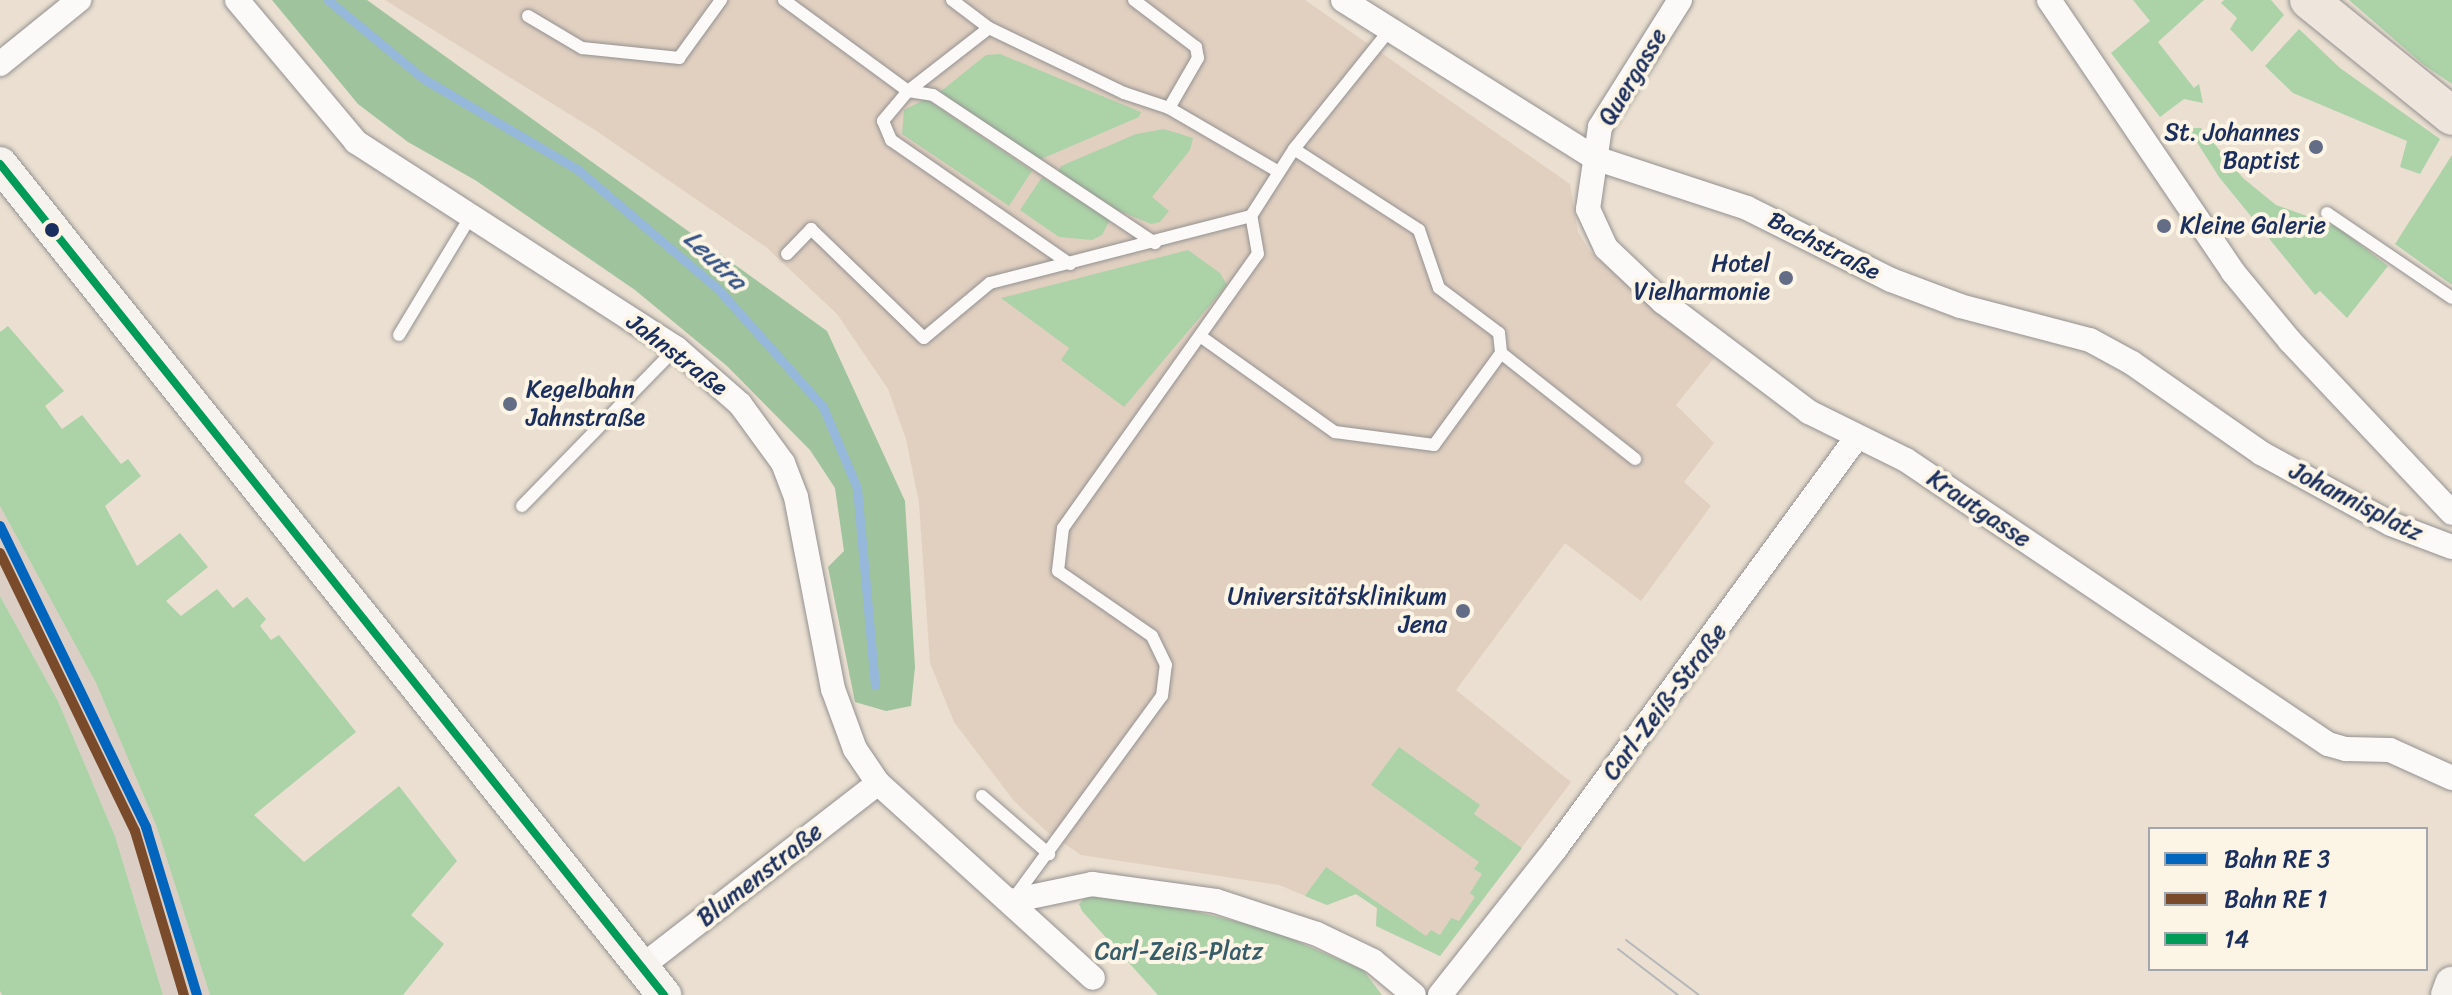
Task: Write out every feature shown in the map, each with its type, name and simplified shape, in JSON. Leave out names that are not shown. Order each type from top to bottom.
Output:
[{"type":"main road","points":[[2309,0],[2452,116]]},
{"type":"street","points":[[0,64],[79,0]]},
{"type":"street","name":"Jahnstraße","points":[[237,0],[356,142],[676,348],[740,404],[783,463],[796,497],[842,723],[878,783]]},
{"type":"street","name":"Bachstraße","points":[[1343,0],[1388,32],[1595,158],[1747,208],[1891,280],[1960,306],[2090,340],[2261,453]]},
{"type":"street","name":"Quergasse","points":[[1595,158],[1600,127],[1680,0]]},
{"type":"street","points":[[2049,0],[2233,272],[2290,341],[2452,513]]},
{"type":"street","name":"Krautgasse","points":[[1595,158],[1588,209],[1606,248],[1730,355],[1809,412],[1906,460],[2328,744],[2413,757],[2452,778]]},
{"type":"street","points":[[0,164],[664,995]]},
{"type":"street","name":"Carl-Zeiß-Straße","points":[[1440,995],[1467,963],[1857,437]]},
{"type":"street","name":"Johannisplatz","points":[[2261,453],[2391,524],[2452,547]]},
{"type":"street","points":[[878,783],[1093,978]]},
{"type":"street","name":"Blumenstraße","points":[[641,967],[878,783]]},
{"type":"street","points":[[1011,901],[1092,884],[1216,901],[1317,934],[1373,961],[1414,995]]},
{"type":"street","points":[[2448,995],[2452,984]]},
{"type":"lane","points":[[528,16],[582,48],[679,58],[721,0]]},
{"type":"lane","points":[[784,0],[908,91],[933,95],[1155,243]]},
{"type":"lane","points":[[952,0],[989,28],[1124,93],[1169,108],[1279,172]]},
{"type":"lane","points":[[1134,0],[1196,47],[1198,58],[1169,108]]},
{"type":"lane","points":[[989,28],[908,91],[883,121],[891,140],[1070,264]]},
{"type":"lane","points":[[787,254],[811,229],[924,338],[990,283],[1251,216],[1294,149],[1388,32]]},
{"type":"lane","points":[[1203,338],[1335,432],[1434,445],[1501,353],[1499,333],[1439,288],[1419,230],[1294,149]]},
{"type":"lane","points":[[2327,213],[2452,298]]},
{"type":"lane","points":[[399,335],[472,214]]},
{"type":"lane","points":[[1011,901],[1049,854],[1162,696],[1166,665],[1152,636],[1058,571],[1063,528],[1203,338],[1258,254],[1251,216]]},
{"type":"lane","points":[[522,506],[676,348]]},
{"type":"lane","points":[[1501,353],[1635,459]]},
{"type":"lane","points":[[982,796],[1049,854]]},
{"type":"shaded area","points":[[385,0],[1305,0],[1570,184],[1578,232],[1590,252],[1714,358],[1676,405],[1714,443],[1684,482],[1711,506],[1641,601],[1565,543],[1456,690],[1571,782],[1440,956],[1376,926],[1377,908],[1356,894],[1327,905],[1279,885],[1081,855],[1046,831],[1014,801],[954,722],[930,663],[919,503],[906,439],[888,389],[837,314],[766,247],[595,130]]},
{"type":"shaded area","points":[[0,506],[96,683],[156,825],[210,995],[163,995],[115,836],[58,701],[0,596]]},
{"type":"green space","points":[[272,0],[367,0],[827,331],[905,501],[915,667],[911,706],[886,711],[855,702],[828,567],[844,551],[835,488],[810,450],[727,366],[635,290],[475,180],[408,142],[358,104]]},
{"type":"green space","points":[[2133,0],[2204,0],[2158,42],[2194,88],[2199,84],[2203,103],[2184,99],[2160,117],[2111,53],[2150,21]]},
{"type":"green space","points":[[2224,0],[2271,0],[2284,15],[2252,52],[2230,29],[2237,18],[2221,3]]},
{"type":"green space","points":[[2349,0],[2452,0],[2452,84],[2424,65]]},
{"type":"green space","points":[[2299,29],[2340,68],[2440,139],[2420,174],[2400,167],[2407,141],[2293,93],[2265,66]]},
{"type":"green space","points":[[1000,54],[1141,112],[1139,117],[1039,160],[940,92],[986,55]]},
{"type":"green space","points":[[926,99],[1032,171],[1009,206],[902,134],[904,110]]},
{"type":"green space","points":[[2188,128],[2201,128],[2243,178],[2276,205],[2337,227],[2388,266],[2347,318],[2320,291],[2315,295],[2219,177]]},
{"type":"green space","points":[[1164,129],[1193,138],[1190,150],[1152,197],[1169,211],[1160,222],[1151,224],[1117,210],[1058,172],[1061,166],[1136,134]]},
{"type":"green space","points":[[2452,155],[2452,285],[2395,244]]},
{"type":"green space","points":[[1042,177],[1110,220],[1102,235],[1092,240],[1059,237],[1020,210]]},
{"type":"green space","points":[[1188,250],[1220,273],[1227,285],[1124,407],[1061,360],[1069,348],[1001,298]]},
{"type":"green space","points":[[8,326],[64,391],[45,406],[62,429],[82,415],[121,464],[128,459],[141,476],[105,506],[137,566],[180,533],[208,567],[166,601],[181,616],[217,589],[233,608],[247,597],[266,619],[260,626],[271,640],[279,635],[356,732],[254,815],[304,862],[399,786],[457,861],[411,915],[444,944],[403,995],[210,995],[156,825],[96,683],[0,506],[0,332]]},
{"type":"green space","points":[[0,596],[58,701],[115,836],[163,995],[2,995],[0,991]]},
{"type":"green space","points":[[1399,747],[1480,805],[1474,814],[1522,848],[1440,956],[1376,926],[1377,908],[1356,894],[1327,905],[1305,896],[1326,867],[1426,936],[1431,930],[1440,935],[1451,918],[1459,921],[1475,897],[1470,893],[1482,874],[1474,869],[1479,862],[1371,785]]},
{"type":"green space","name":"Carl-Zeiß-Platz","points":[[1087,896],[1177,907],[1271,930],[1363,970],[1382,995],[1158,995],[1082,911],[1079,904]]},
{"type":"waterway","name":"Leutra","points":[[328,0],[424,79],[577,169],[718,289],[823,407],[857,488],[875,685]]},
{"type":"tram line","points":[[1626,940],[1699,995]]},
{"type":"tram line","points":[[1618,949],[1678,995]]},
{"type":"transit line","name":"14","points":[[0,164],[664,995]]},
{"type":"transit line","points":[[0,526],[146,827],[197,995]]},
{"type":"transit line","points":[[0,553],[135,831],[184,995]]},
{"type":"place","name":"St. Johannes Baptist","points":[[2316,147]]},
{"type":"place","name":"Kleine Galerie","points":[[2164,226]]},
{"type":"place","name":"Hotel Vielharmonie","points":[[1786,278]]},
{"type":"place","name":"Kegelbahn Jahnstraße","points":[[510,404]]},
{"type":"place","name":"Universitätsklinikum Jena","points":[[1463,611]]}]
